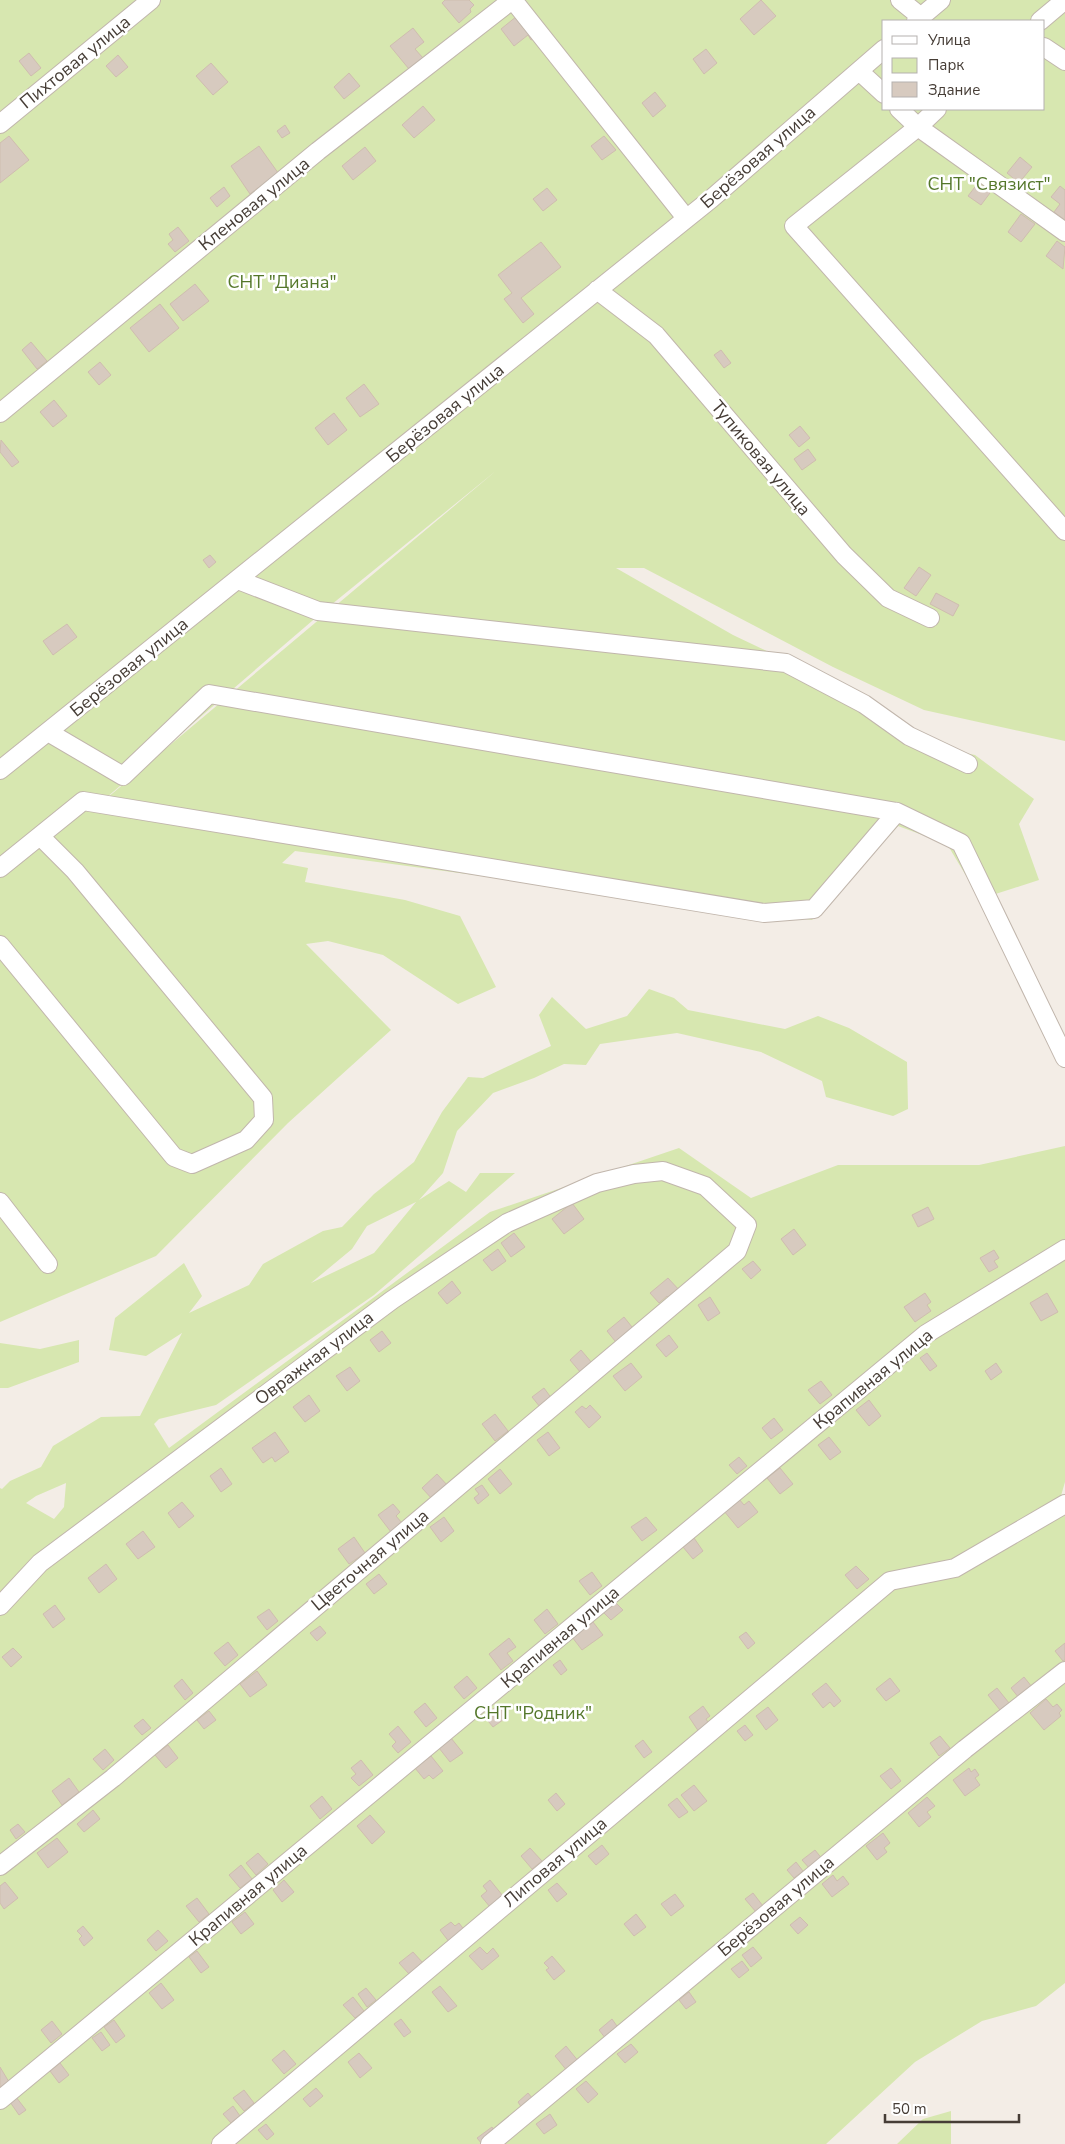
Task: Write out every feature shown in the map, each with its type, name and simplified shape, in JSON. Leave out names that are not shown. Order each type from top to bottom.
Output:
[{"type":"street","name":"Пихтовая улица","points":[[0,124],[151,0]]},
{"type":"street","points":[[512,0],[686,218]]},
{"type":"street","name":"Кленовая улица","points":[[0,413],[318,151],[512,0]]},
{"type":"street","points":[[900,0],[920,20],[941,0]]},
{"type":"street","points":[[1041,20],[1065,0]]},
{"type":"street","points":[[1045,48],[1065,62]]},
{"type":"street","name":"Берёзовая улица","points":[[0,770],[686,218],[882,51]]},
{"type":"street","points":[[859,71],[882,92]]},
{"type":"street","points":[[900,110],[918,127],[1065,232]]},
{"type":"street","points":[[936,110],[918,127],[794,226],[1065,531]]},
{"type":"street","name":"Тупиковая улица","points":[[597,290],[656,335],[844,556],[888,598],[930,618]]},
{"type":"street","points":[[238,580],[318,611],[786,664],[864,704],[909,736],[968,764]]},
{"type":"street","points":[[48,732],[123,776],[209,694],[897,812],[961,843],[1065,1058]]},
{"type":"street","points":[[0,868],[83,801],[764,913],[814,909],[897,812]]},
{"type":"street","points":[[0,944],[174,1157],[192,1164],[246,1140],[264,1120],[263,1098],[75,871],[40,836]]},
{"type":"street","name":"Овражная улица","points":[[0,1606],[40,1563],[392,1300],[507,1223],[597,1183],[634,1174],[663,1171],[705,1186],[747,1225],[737,1250]]},
{"type":"street","points":[[0,1202],[48,1264]]},
{"type":"street","name":"Крапивная улица","points":[[0,2100],[926,1334],[1065,1249]]},
{"type":"street","name":"Цветочная улица","points":[[0,1866],[113,1778],[737,1250]]},
{"type":"street","name":"Липовая улица","points":[[221,2144],[890,1581],[955,1568],[1065,1504]]},
{"type":"street","name":"Берёзовая улица","points":[[490,2144],[965,1749],[1065,1671]]},
{"type":"green space","points":[[0,0],[1065,0],[1065,741],[924,710],[833,667],[644,568],[616,568],[733,635],[811,672],[926,745],[975,755],[1034,799],[1019,824],[1039,880],[980,899],[947,844],[898,826],[812,920],[295,851],[282,863],[308,868],[305,882],[405,900],[460,916],[496,987],[458,1004],[383,955],[328,941],[306,944],[391,1030],[288,1123],[156,1256],[0,1322]],"holes":[[[497,470],[107,798],[326,609]]]},
{"type":"green space","name":"СНТ \"Родник\"","points":[[649,989],[674,998],[688,1010],[785,1029],[818,1016],[849,1028],[907,1062],[908,1109],[893,1116],[826,1097],[822,1081],[761,1052],[677,1033],[600,1044],[586,1065],[564,1064],[534,1078],[493,1093],[457,1131],[443,1173],[419,1200],[449,1181],[466,1192],[480,1173],[515,1173],[374,1295],[216,1405],[159,1419],[154,1424],[169,1448],[490,1212],[679,1148],[751,1198],[838,1165],[979,1165],[1065,1146],[1065,1482],[1058,1506],[1065,1503],[1065,1983],[1036,2006],[982,2021],[915,2062],[826,2144],[0,2144],[0,1488],[2,1489],[10,1481],[41,1467],[53,1446],[101,1417],[140,1416],[182,1333],[146,1356],[109,1350],[115,1318],[184,1263],[202,1296],[189,1313],[249,1285],[263,1264],[323,1231],[342,1227],[374,1194],[414,1162],[442,1112],[468,1077],[483,1078],[551,1046],[539,1015],[552,997],[586,1029],[627,1016]],"holes":[[[416,1202],[374,1253],[311,1283],[352,1249],[367,1226]],[[66,1483],[64,1507],[54,1519],[26,1503],[36,1496]]]},
{"type":"green space","points":[[79,1340],[79,1362],[8,1388],[0,1388],[0,1343],[40,1349]]},
{"type":"green space","points":[[951,2111],[951,2144],[897,2144],[923,2119]]},
{"type":"building","points":[[445,0],[469,0],[474,5],[470,9],[471,12],[459,23],[442,3]]},
{"type":"building","points":[[761,0],[776,16],[754,35],[740,19]]},
{"type":"building","points":[[517,16],[535,38],[531,40],[528,35],[514,46],[501,29]]},
{"type":"building","points":[[413,28],[424,42],[415,49],[423,58],[409,69],[390,46]]},
{"type":"building","points":[[706,49],[717,63],[704,74],[693,59]]},
{"type":"building","points":[[29,53],[41,68],[31,76],[19,61]]},
{"type":"building","points":[[118,55],[128,67],[116,77],[106,66]]},
{"type":"building","points":[[211,63],[228,82],[213,95],[196,76]]},
{"type":"building","points":[[349,73],[360,86],[344,99],[334,87]]},
{"type":"building","points":[[655,92],[666,106],[653,117],[642,103]]},
{"type":"building","points":[[423,106],[435,120],[414,138],[402,125]]},
{"type":"building","points":[[285,125],[290,133],[282,138],[277,131]]},
{"type":"building","points":[[9,136],[29,160],[0,183],[0,143]]},
{"type":"building","points":[[604,136],[616,150],[602,160],[591,146]]},
{"type":"building","points":[[259,146],[281,177],[269,186],[266,182],[250,194],[231,166]]},
{"type":"building","points":[[365,147],[376,161],[353,180],[342,166]]},
{"type":"building","points":[[1020,157],[1032,167],[1019,183],[1007,173]]},
{"type":"building","points":[[978,183],[990,193],[981,205],[968,196]]},
{"type":"building","points":[[1060,186],[1065,190],[1065,220],[1054,212],[1060,204],[1051,197]]},
{"type":"building","points":[[224,187],[230,196],[217,207],[210,198]]},
{"type":"building","points":[[547,188],[557,200],[543,211],[533,199]]},
{"type":"building","points":[[1021,214],[1035,224],[1021,242],[1008,232]]},
{"type":"building","points":[[178,227],[189,241],[175,252],[168,244],[173,240],[169,234]]},
{"type":"building","points":[[1057,241],[1065,247],[1063,269],[1046,256]]},
{"type":"building","points":[[541,242],[561,267],[521,298],[534,314],[523,323],[504,299],[512,293],[498,275]]},
{"type":"building","points":[[195,284],[209,301],[183,321],[170,304]]},
{"type":"building","points":[[160,304],[179,328],[149,352],[130,328]]},
{"type":"building","points":[[31,342],[47,361],[37,369],[22,350]]},
{"type":"building","points":[[721,350],[731,363],[724,368],[714,355]]},
{"type":"building","points":[[100,362],[111,375],[99,385],[88,372]]},
{"type":"building","points":[[364,384],[379,404],[360,417],[346,398]]},
{"type":"building","points":[[54,400],[67,416],[53,427],[40,412]]},
{"type":"building","points":[[334,413],[347,430],[328,445],[315,428]]},
{"type":"building","points":[[800,426],[810,438],[799,447],[789,435]]},
{"type":"building","points":[[1,440],[19,462],[12,467],[0,452]]},
{"type":"building","points":[[808,449],[816,460],[802,470],[794,459]]},
{"type":"building","points":[[210,555],[216,562],[209,568],[203,560]]},
{"type":"building","points":[[919,567],[931,575],[916,596],[904,588]]},
{"type":"building","points":[[936,593],[959,605],[953,616],[930,604]]},
{"type":"building","points":[[67,624],[77,637],[53,655],[43,641]]},
{"type":"building","points":[[572,1203],[584,1219],[564,1234],[552,1219]]},
{"type":"building","points":[[928,1207],[934,1219],[918,1227],[912,1215]]},
{"type":"building","points":[[794,1229],[806,1245],[793,1255],[781,1239]]},
{"type":"building","points":[[514,1233],[525,1247],[511,1257],[501,1243]]},
{"type":"building","points":[[498,1249],[506,1261],[492,1271],[483,1260]]},
{"type":"building","points":[[994,1250],[999,1258],[994,1261],[998,1267],[989,1272],[980,1258]]},
{"type":"building","points":[[753,1261],[761,1270],[751,1279],[742,1269]]},
{"type":"building","points":[[668,1278],[680,1291],[670,1300],[667,1296],[659,1303],[650,1293]]},
{"type":"building","points":[[452,1281],[461,1293],[447,1304],[438,1293]]},
{"type":"building","points":[[925,1293],[931,1302],[927,1305],[931,1311],[915,1322],[904,1307]]},
{"type":"building","points":[[1047,1293],[1058,1312],[1041,1321],[1030,1303]]},
{"type":"building","points":[[710,1297],[720,1313],[708,1321],[698,1305]]},
{"type":"building","points":[[624,1317],[636,1332],[619,1346],[607,1331]]},
{"type":"building","points":[[382,1331],[391,1343],[379,1352],[370,1340]]},
{"type":"building","points":[[669,1335],[678,1347],[666,1357],[656,1345]]},
{"type":"building","points":[[581,1350],[592,1363],[581,1373],[570,1360]]},
{"type":"building","points":[[927,1353],[937,1366],[930,1371],[920,1358]]},
{"type":"building","points":[[631,1363],[642,1377],[625,1391],[613,1376]]},
{"type":"building","points":[[996,1363],[1002,1372],[991,1380],[985,1371]]},
{"type":"building","points":[[350,1367],[360,1381],[347,1391],[336,1376]]},
{"type":"building","points":[[821,1381],[832,1395],[820,1404],[808,1390]]},
{"type":"building","points":[[544,1388],[552,1399],[540,1407],[532,1397]]},
{"type":"building","points":[[309,1395],[320,1411],[305,1422],[293,1407]]},
{"type":"building","points":[[869,1400],[881,1416],[869,1426],[856,1410]]},
{"type":"building","points":[[590,1405],[601,1417],[589,1428],[575,1412],[582,1406],[586,1409]]},
{"type":"building","points":[[495,1414],[508,1431],[495,1441],[482,1424]]},
{"type":"building","points":[[774,1418],[783,1430],[771,1439],[762,1428]]},
{"type":"building","points":[[275,1432],[289,1452],[275,1462],[272,1457],[263,1463],[252,1448]]},
{"type":"building","points":[[548,1432],[560,1448],[549,1456],[537,1440]]},
{"type":"building","points":[[829,1437],[841,1452],[830,1460],[818,1445]]},
{"type":"building","points":[[739,1457],[747,1466],[737,1474],[729,1465]]},
{"type":"building","points":[[221,1468],[232,1484],[221,1492],[210,1476]]},
{"type":"building","points":[[780,1468],[793,1484],[780,1494],[767,1478]]},
{"type":"building","points":[[500,1469],[512,1484],[500,1494],[488,1479]]},
{"type":"building","points":[[437,1474],[448,1486],[433,1500],[422,1488]]},
{"type":"building","points":[[482,1485],[489,1495],[478,1504],[474,1498],[479,1494],[475,1489]]},
{"type":"building","points":[[739,1499],[744,1505],[749,1501],[758,1512],[738,1528],[724,1511]]},
{"type":"building","points":[[182,1502],[194,1516],[179,1528],[168,1513]]},
{"type":"building","points":[[393,1504],[400,1512],[396,1516],[402,1523],[391,1532],[378,1515]]},
{"type":"building","points":[[444,1517],[454,1531],[441,1542],[430,1527]]},
{"type":"building","points":[[646,1517],[657,1530],[642,1541],[631,1527]]},
{"type":"building","points":[[143,1531],[155,1547],[138,1559],[126,1544]]},
{"type":"building","points":[[354,1537],[365,1553],[349,1564],[338,1549]]},
{"type":"building","points":[[694,1538],[703,1551],[693,1559],[683,1547]]},
{"type":"building","points":[[106,1564],[117,1579],[99,1593],[88,1578]]},
{"type":"building","points":[[856,1566],[869,1579],[857,1589],[845,1575]]},
{"type":"building","points":[[592,1572],[602,1586],[590,1595],[579,1581]]},
{"type":"building","points":[[379,1574],[387,1584],[374,1594],[366,1584]]},
{"type":"building","points":[[615,1602],[623,1610],[611,1620],[603,1612]]},
{"type":"building","points":[[55,1605],[65,1619],[53,1628],[43,1614]]},
{"type":"building","points":[[269,1609],[278,1621],[267,1630],[257,1617]]},
{"type":"building","points":[[547,1609],[558,1624],[545,1634],[534,1620]]},
{"type":"building","points":[[593,1622],[603,1635],[582,1650],[572,1637]]},
{"type":"building","points":[[320,1626],[326,1633],[317,1641],[310,1633]]},
{"type":"building","points":[[746,1632],[755,1643],[748,1649],[739,1637]]},
{"type":"building","points":[[509,1638],[516,1647],[507,1653],[513,1661],[501,1670],[489,1654]]},
{"type":"building","points":[[228,1642],[238,1655],[225,1666],[214,1653]]},
{"type":"building","points":[[1065,1643],[1065,1660],[1063,1661],[1055,1651]]},
{"type":"building","points":[[13,1648],[22,1657],[11,1667],[2,1657]]},
{"type":"building","points":[[560,1660],[567,1670],[561,1675],[553,1665]]},
{"type":"building","points":[[257,1671],[267,1685],[250,1697],[240,1684]]},
{"type":"building","points":[[467,1676],[477,1688],[464,1699],[454,1687]]},
{"type":"building","points":[[1024,1677],[1032,1687],[1019,1698],[1011,1688]]},
{"type":"building","points":[[890,1678],[900,1691],[886,1701],[876,1689]]},
{"type":"building","points":[[182,1679],[193,1693],[185,1700],[174,1686]]},
{"type":"building","points":[[826,1683],[841,1701],[834,1707],[830,1702],[823,1708],[812,1694]]},
{"type":"building","points":[[997,1688],[1009,1703],[1000,1710],[988,1695]]},
{"type":"building","points":[[1046,1699],[1053,1707],[1057,1704],[1062,1710],[1059,1713],[1061,1716],[1044,1730],[1030,1713]]},
{"type":"building","points":[[425,1703],[437,1718],[426,1727],[414,1712]]},
{"type":"building","points":[[498,1705],[507,1717],[493,1727],[484,1716]]},
{"type":"building","points":[[703,1706],[710,1716],[706,1719],[709,1724],[699,1732],[689,1717]]},
{"type":"building","points":[[768,1707],[778,1720],[766,1730],[756,1716]]},
{"type":"building","points":[[209,1711],[216,1720],[204,1729],[197,1720]]},
{"type":"building","points":[[143,1719],[151,1728],[142,1735],[134,1726]]},
{"type":"building","points":[[745,1725],[753,1735],[745,1741],[737,1731]]},
{"type":"building","points":[[398,1726],[411,1742],[398,1753],[392,1746],[396,1742],[389,1734]]},
{"type":"building","points":[[940,1736],[950,1748],[939,1756],[930,1743]]},
{"type":"building","points":[[451,1738],[463,1753],[450,1762],[439,1748]]},
{"type":"building","points":[[643,1740],[652,1752],[644,1758],[635,1746]]},
{"type":"building","points":[[168,1745],[178,1758],[166,1768],[155,1755]]},
{"type":"building","points":[[105,1749],[114,1760],[103,1770],[93,1759]]},
{"type":"building","points":[[431,1756],[443,1771],[433,1779],[429,1775],[424,1779],[415,1768]]},
{"type":"building","points":[[361,1760],[373,1775],[359,1786],[351,1778],[356,1774],[351,1768]]},
{"type":"building","points":[[891,1768],[901,1781],[891,1789],[880,1776]]},
{"type":"building","points":[[969,1768],[971,1772],[975,1769],[979,1775],[975,1778],[980,1785],[965,1796],[953,1780]]},
{"type":"building","points":[[69,1778],[79,1792],[62,1805],[52,1791]]},
{"type":"building","points":[[694,1785],[707,1801],[694,1811],[681,1795]]},
{"type":"building","points":[[556,1793],[565,1804],[557,1811],[548,1800]]},
{"type":"building","points":[[322,1796],[332,1809],[320,1819],[310,1806]]},
{"type":"building","points":[[927,1797],[935,1806],[927,1812],[931,1817],[919,1827],[908,1813]]},
{"type":"building","points":[[677,1798],[688,1812],[679,1818],[668,1805]]},
{"type":"building","points":[[93,1810],[100,1819],[84,1832],[77,1824]]},
{"type":"building","points":[[370,1815],[385,1832],[372,1844],[357,1826]]},
{"type":"building","points":[[18,1824],[25,1832],[16,1839],[10,1830]]},
{"type":"building","points":[[883,1833],[890,1843],[884,1848],[887,1852],[877,1860],[866,1846]]},
{"type":"building","points":[[57,1838],[68,1852],[48,1868],[37,1853]]},
{"type":"building","points":[[602,1845],[609,1854],[596,1865],[588,1856]]},
{"type":"building","points":[[530,1848],[542,1861],[532,1869],[521,1856]]},
{"type":"building","points":[[815,1850],[823,1860],[811,1870],[802,1860]]},
{"type":"building","points":[[258,1853],[268,1864],[256,1875],[246,1863]]},
{"type":"building","points":[[796,1862],[803,1871],[794,1878],[787,1870]]},
{"type":"building","points":[[241,1865],[252,1879],[240,1888],[229,1875]]},
{"type":"building","points":[[833,1875],[837,1881],[843,1876],[849,1884],[832,1897],[822,1884]]},
{"type":"building","points":[[284,1880],[294,1892],[282,1902],[273,1890]]},
{"type":"building","points":[[490,1880],[503,1896],[490,1907],[481,1896],[487,1891],[483,1886]]},
{"type":"building","points":[[5,1882],[18,1898],[4,1909],[0,1903],[0,1886]]},
{"type":"building","points":[[557,1883],[567,1894],[557,1902],[548,1890]]},
{"type":"building","points":[[753,1893],[763,1906],[756,1912],[745,1899]]},
{"type":"building","points":[[675,1894],[684,1906],[671,1916],[661,1904]]},
{"type":"building","points":[[197,1898],[209,1914],[199,1922],[186,1906]]},
{"type":"building","points":[[245,1912],[254,1924],[241,1934],[232,1922]]},
{"type":"building","points":[[636,1914],[646,1927],[634,1936],[624,1924]]},
{"type":"building","points":[[800,1917],[808,1925],[798,1934],[790,1925]]},
{"type":"building","points":[[451,1922],[455,1926],[459,1923],[465,1931],[450,1943],[440,1930]]},
{"type":"building","points":[[83,1926],[93,1938],[84,1946],[79,1939],[82,1936],[77,1931]]},
{"type":"building","points":[[158,1930],[168,1941],[156,1951],[147,1940]]},
{"type":"building","points":[[480,1947],[487,1954],[493,1948],[499,1956],[482,1970],[469,1956]]},
{"type":"building","points":[[753,1947],[762,1958],[751,1967],[742,1955]]},
{"type":"building","points":[[197,1951],[209,1967],[201,1973],[189,1957]]},
{"type":"building","points":[[413,1952],[423,1963],[409,1974],[399,1963]]},
{"type":"building","points":[[552,1956],[565,1971],[554,1980],[546,1970],[549,1968],[544,1963]]},
{"type":"building","points":[[742,1961],[749,1970],[739,1978],[731,1969]]},
{"type":"building","points":[[161,1983],[174,2000],[162,2009],[149,1993]]},
{"type":"building","points":[[440,1986],[457,2006],[448,2012],[432,1992]]},
{"type":"building","points":[[366,1988],[376,2000],[367,2007],[358,1994]]},
{"type":"building","points":[[689,1992],[696,2002],[686,2009],[679,2000]]},
{"type":"building","points":[[353,1997],[364,2011],[355,2018],[343,2005]]},
{"type":"building","points":[[401,2019],[411,2032],[404,2037],[394,2024]]},
{"type":"building","points":[[612,2019],[619,2029],[606,2039],[599,2030]]},
{"type":"building","points":[[114,2020],[125,2036],[116,2043],[104,2027]]},
{"type":"building","points":[[52,2021],[62,2034],[51,2043],[41,2030]]},
{"type":"building","points":[[101,2032],[110,2045],[102,2051],[92,2038]]},
{"type":"building","points":[[631,2044],[638,2052],[625,2063],[617,2054]]},
{"type":"building","points":[[566,2046],[579,2062],[568,2072],[555,2056]]},
{"type":"building","points":[[284,2050],[296,2064],[284,2074],[272,2060]]},
{"type":"building","points":[[359,2053],[372,2068],[360,2078],[348,2062]]},
{"type":"building","points":[[60,2063],[69,2075],[59,2083],[50,2071]]},
{"type":"building","points":[[0,2067],[9,2082],[0,2087]]},
{"type":"building","points":[[586,2081],[598,2094],[588,2103],[576,2089]]},
{"type":"building","points":[[316,2088],[323,2096],[310,2107],[303,2099]]},
{"type":"building","points":[[244,2090],[254,2103],[244,2111],[233,2098]]},
{"type":"building","points":[[528,2093],[533,2099],[522,2108],[518,2102]]},
{"type":"building","points":[[16,2097],[26,2110],[19,2115],[10,2102]]},
{"type":"building","points":[[233,2106],[240,2116],[231,2123],[223,2114]]},
{"type":"building","points":[[550,2114],[557,2125],[544,2134],[536,2124]]},
{"type":"building","points":[[266,2124],[274,2134],[267,2140],[258,2130]]},
{"type":"building","points":[[492,2127],[496,2133],[482,2144],[477,2138]]},
{"type":"park label","name":"СНТ \"Связист\"","points":[[989,184]]},
{"type":"park label","name":"СНТ \"Диана\"","points":[[282,282]]}]
